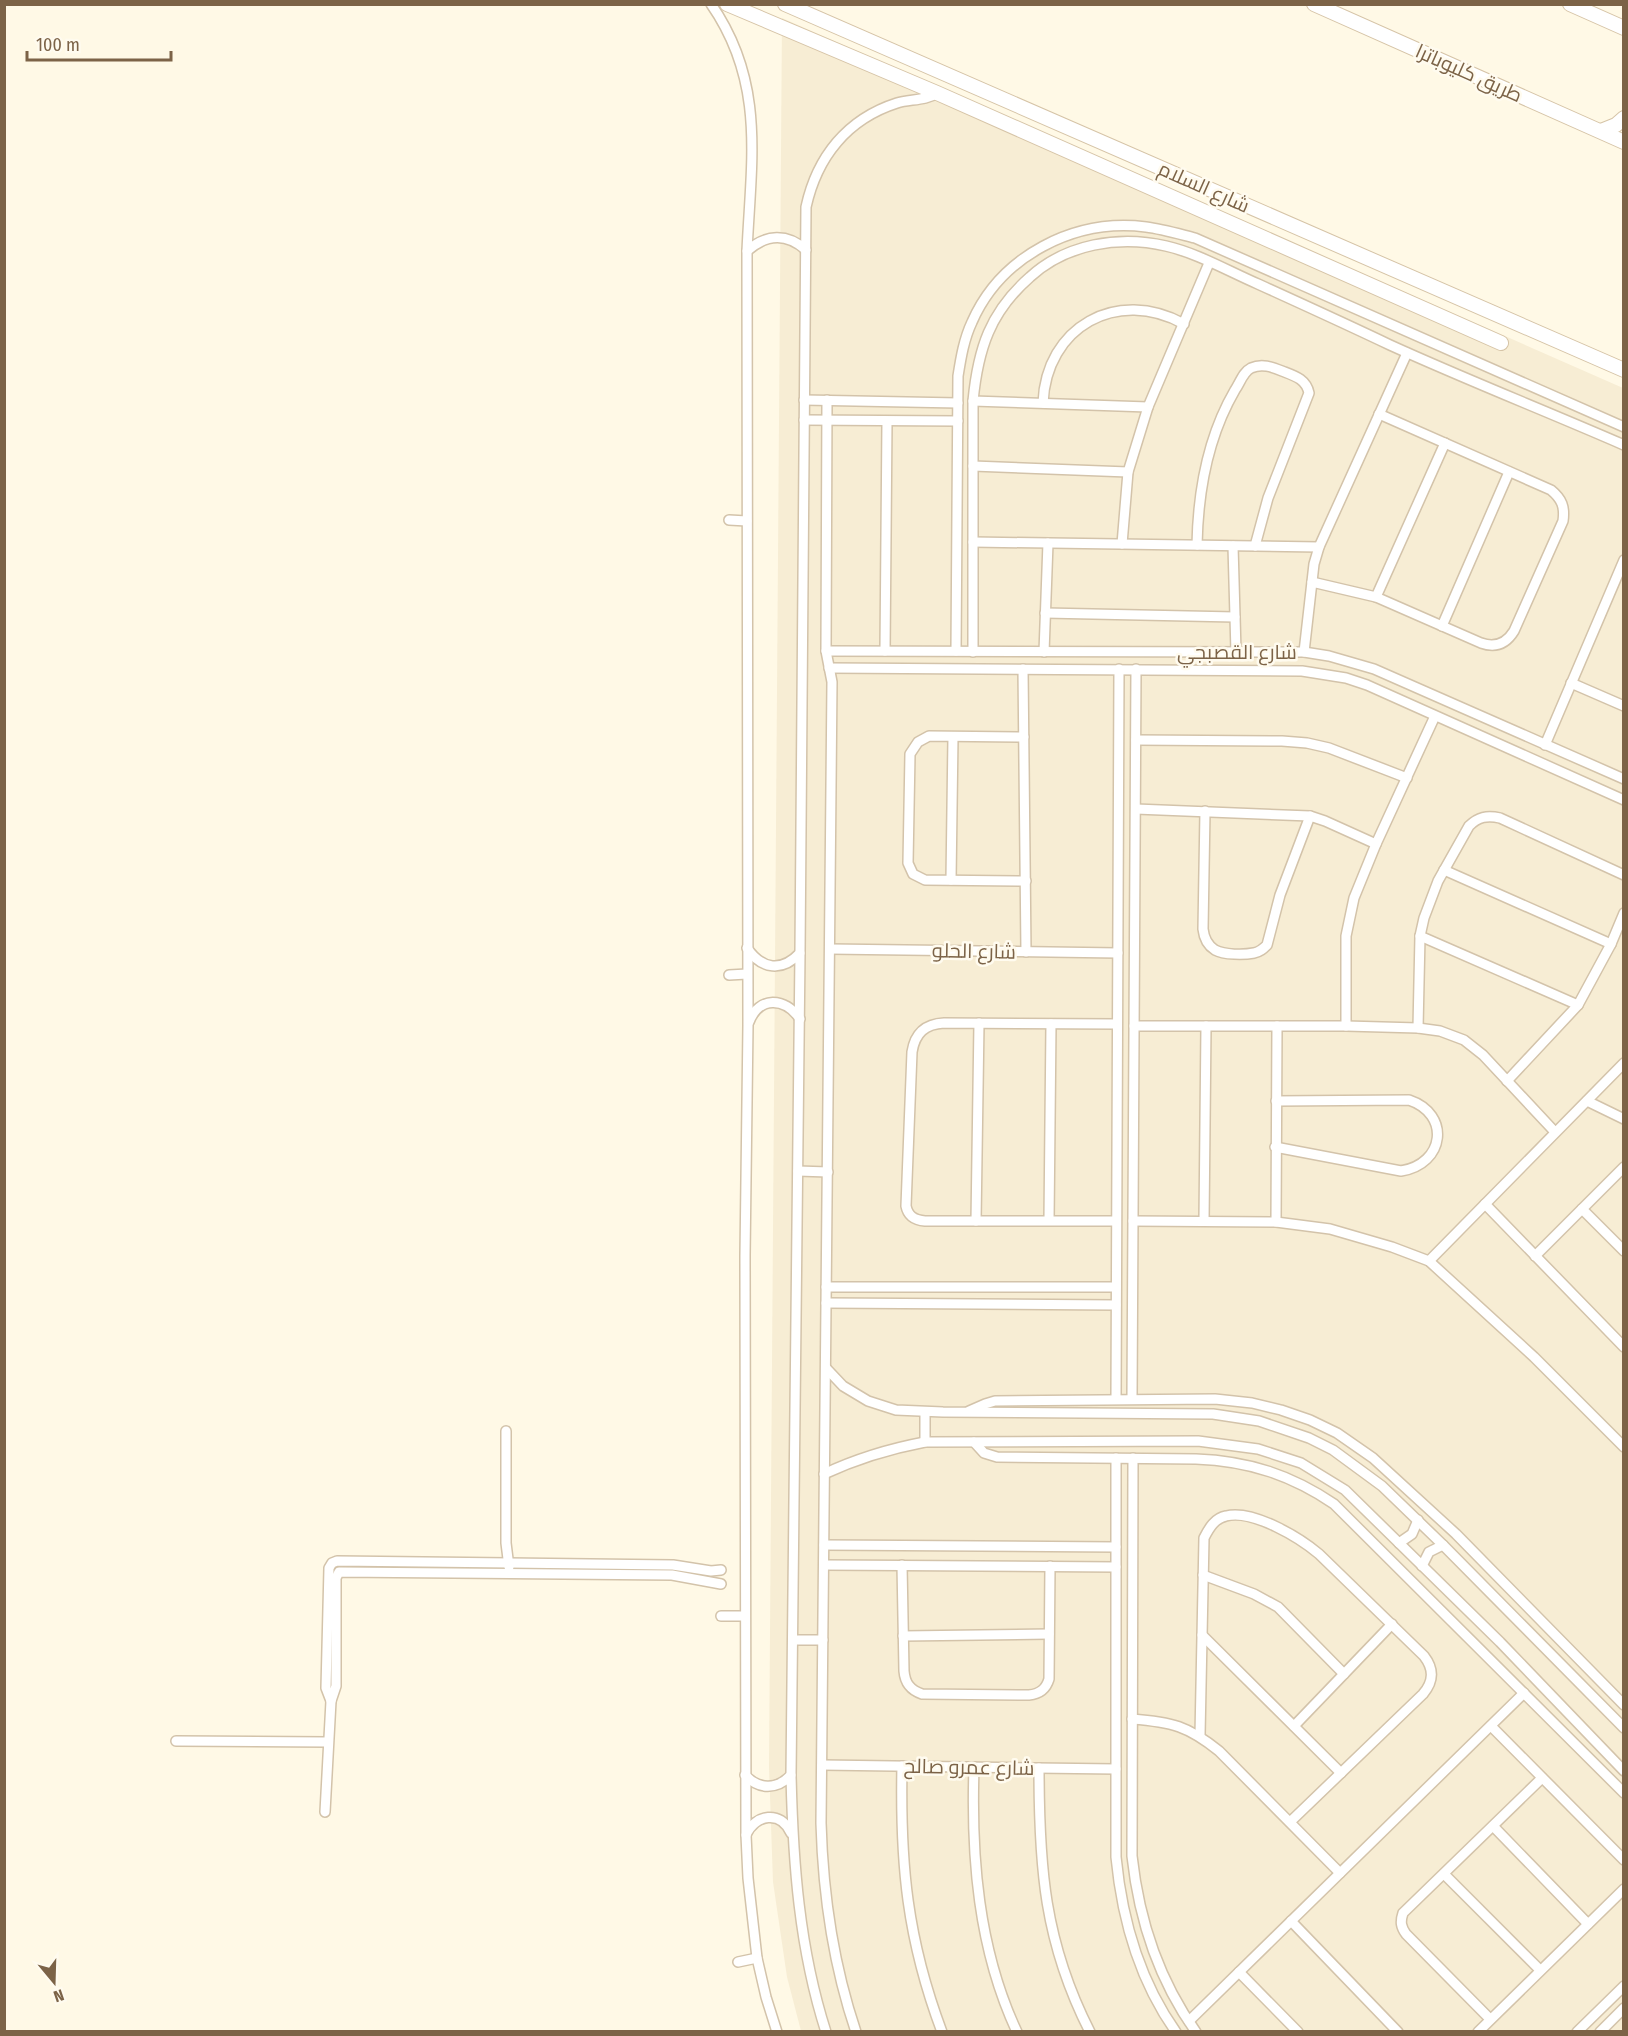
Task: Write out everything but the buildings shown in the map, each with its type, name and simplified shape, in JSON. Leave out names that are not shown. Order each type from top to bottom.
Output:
[{"type":"main road","name":"شارع السلام","points":[[726,4],[937,93],[1501,343]]},
{"type":"main road","name":"شارع السلام","points":[[785,4],[1623,370]]},
{"type":"main road","name":"طريق كليوباترا","points":[[1314,4],[1336,10],[1623,142]]},
{"type":"main road","points":[[1570,4],[1623,28]]},
{"type":"main road","points":[[1601,131],[1616,125],[1623,118]]},
{"type":"street","points":[[711,4],[735,45],[750,102],[752,131],[747,251],[748,1025],[745,1256],[745,1775],[748,1878],[757,1958],[777,2031]]},
{"type":"street","points":[[826,2031],[812,1984],[796,1892],[791,1775],[806,207],[810,190],[823,159],[846,132],[873,112],[903,101],[930,98],[937,93]]},
{"type":"street","points":[[956,651],[958,376],[963,348],[972,322],[985,298],[1002,276],[1023,258],[1065,237],[1090,230],[1119,226],[1144,226],[1195,238],[1623,427]]},
{"type":"street","points":[[747,251],[755,244],[776,237],[797,243],[806,250]]},
{"type":"street","points":[[973,652],[974,401],[979,359],[990,326],[1002,306],[1017,288],[1034,272],[1075,250],[1121,241],[1168,246],[1287,297],[1407,353],[1623,445]]},
{"type":"street","points":[[1122,544],[1128,472],[1148,407],[1209,263]]},
{"type":"street","points":[[1287,297],[1293,281]]},
{"type":"street","points":[[1043,403],[1047,375],[1058,350],[1072,334],[1089,321],[1116,311],[1137,310],[1158,312],[1184,324]]},
{"type":"street","points":[[1304,652],[1312,582],[1319,547],[1407,353]]},
{"type":"street","points":[[1197,545],[1202,478],[1213,438],[1227,404],[1246,372],[1265,365],[1299,378],[1308,387],[1309,393],[1268,498],[1255,546]]},
{"type":"street","points":[[1541,409],[1547,393]]},
{"type":"street","points":[[804,400],[958,403]]},
{"type":"street","points":[[827,400],[825,651],[832,682],[822,1870],[837,1965],[856,2031]]},
{"type":"street","points":[[974,401],[1148,407]]},
{"type":"street","points":[[1312,582],[1376,597],[1488,646],[1504,643],[1510,638],[1563,520],[1565,512],[1563,503],[1551,490],[1379,414]]},
{"type":"street","points":[[804,420],[958,421]]},
{"type":"street","points":[[885,651],[887,421]]},
{"type":"street","points":[[1376,597],[1445,443]]},
{"type":"street","points":[[973,466],[1128,472]]},
{"type":"street","points":[[1442,626],[1509,472]]},
{"type":"street","points":[[729,520],[747,521]]},
{"type":"street","points":[[973,542],[1319,547]]},
{"type":"street","points":[[1044,652],[1048,543]]},
{"type":"street","points":[[1233,546],[1236,652]]},
{"type":"street","points":[[1545,745],[1623,561]]},
{"type":"street","points":[[1045,613],[1235,617]]},
{"type":"street","name":"شارع القصبجي","points":[[825,651],[1304,652],[1329,656],[1374,669],[1623,779]]},
{"type":"street","points":[[869,651],[869,668]]},
{"type":"street","points":[[1183,652],[1183,669]]},
{"type":"street","name":"شارع القصبجي","points":[[829,668],[1183,669],[1302,671],[1324,674],[1346,678],[1367,686],[1623,800]]},
{"type":"street","points":[[1023,669],[1026,952]]},
{"type":"street","points":[[1116,1399],[1119,669]]},
{"type":"street","points":[[1132,1399],[1136,669]]},
{"type":"street","points":[[1571,683],[1623,706]]},
{"type":"street","points":[[1119,693],[1136,693]]},
{"type":"street","points":[[1346,1026],[1346,936],[1354,898],[1376,844],[1435,716]]},
{"type":"street","points":[[1024,737],[929,736],[918,742],[910,754],[908,862],[913,873],[926,880],[1026,881]]},
{"type":"street","points":[[951,880],[953,737]]},
{"type":"street","points":[[1136,740],[1282,741],[1307,744],[1329,748],[1407,778]]},
{"type":"street","points":[[1136,809],[1310,816],[1376,844]]},
{"type":"street","points":[[1205,811],[1203,929],[1208,944],[1214,950],[1222,952],[1254,953],[1267,945],[1280,893],[1310,816]]},
{"type":"street","points":[[1418,1028],[1420,936],[1424,918],[1444,870],[1468,826],[1483,817],[1500,818],[1623,875]]},
{"type":"street","points":[[1444,870],[1611,944]]},
{"type":"street","points":[[1508,1081],[1578,1005],[1611,944],[1623,913]]},
{"type":"street","points":[[1420,936],[1578,1005]]},
{"type":"street","points":[[747,948],[753,957],[772,966],[793,961],[800,953]]},
{"type":"street","name":"شارع الحلو","points":[[830,949],[1118,953]]},
{"type":"street","points":[[729,975],[747,974]]},
{"type":"street","points":[[748,1025],[752,1014],[761,1006],[772,1002],[793,1009],[800,1019]]},
{"type":"street","points":[[1116,1221],[919,1221],[910,1216],[906,1206],[913,1042],[925,1027],[934,1024],[979,1023],[1117,1024]]},
{"type":"street","points":[[976,1221],[979,1023]]},
{"type":"street","points":[[1049,1221],[1051,1024]]},
{"type":"street","points":[[1134,1026],[1346,1026],[1440,1030],[1464,1040],[1483,1055],[1555,1132]]},
{"type":"street","points":[[1204,1221],[1206,1026]]},
{"type":"street","points":[[1276,1222],[1277,1026]]},
{"type":"street","points":[[1429,1261],[1623,1063]]},
{"type":"street","points":[[1275,1147],[1401,1171],[1413,1169],[1424,1163],[1432,1154],[1437,1142],[1437,1130],[1433,1118],[1426,1108],[1409,1100],[1276,1101]]},
{"type":"street","points":[[1587,1101],[1623,1119]]},
{"type":"street","points":[[1117,1115],[1134,1114]]},
{"type":"street","points":[[1535,1256],[1623,1167]]},
{"type":"street","points":[[798,1171],[828,1172]]},
{"type":"street","points":[[1485,1204],[1623,1347]]},
{"type":"street","points":[[1582,1209],[1623,1251]]},
{"type":"street","points":[[1133,1221],[1276,1222],[1330,1229],[1392,1247],[1429,1261],[1534,1357],[1623,1447]]},
{"type":"street","points":[[826,1287],[1116,1287]]},
{"type":"street","points":[[826,1303],[1116,1305]]},
{"type":"street","points":[[826,1368],[843,1386],[868,1401],[896,1410],[966,1413],[1192,1413],[1260,1421],[1285,1428],[1333,1450],[1382,1486],[1623,1728]]},
{"type":"street","points":[[1116,1369],[1132,1369]]},
{"type":"street","points":[[966,1413],[975,1407],[995,1401],[1193,1398],[1252,1403],[1310,1420],[1337,1433],[1363,1450],[1456,1534],[1623,1705]]},
{"type":"street","points":[[1192,1413],[1193,1398]]},
{"type":"street","points":[[925,1412],[925,1442]]},
{"type":"street","points":[[506,1431],[506,1543],[509,1568]]},
{"type":"street","points":[[825,1474],[880,1451],[925,1442],[1198,1441],[1258,1449],[1301,1463],[1345,1490],[1500,1642],[1623,1771]]},
{"type":"street","points":[[1196,1459],[1198,1441]]},
{"type":"street","points":[[974,1442],[984,1453],[997,1457],[1196,1459],[1228,1462],[1274,1472],[1303,1484],[1334,1504],[1623,1793]]},
{"type":"street","points":[[1355,1465],[1363,1450]]},
{"type":"street","points":[[1116,1458],[1116,1857],[1129,1933],[1147,1981],[1176,2031]]},
{"type":"street","points":[[1133,1458],[1132,1856],[1145,1928],[1161,1971],[1196,2031]]},
{"type":"street","points":[[1116,1485],[1133,1485]]},
{"type":"street","points":[[1200,1736],[1204,1538],[1209,1528],[1217,1520],[1227,1515],[1239,1515],[1268,1523],[1312,1547],[1430,1663],[1432,1671],[1429,1688],[1290,1822]]},
{"type":"street","points":[[1399,1543],[1412,1534],[1418,1520]]},
{"type":"street","points":[[824,1545],[1116,1547]]},
{"type":"street","points":[[1422,1566],[1429,1552],[1443,1545]]},
{"type":"street","points":[[325,1812],[331,1701],[336,1686],[332,1623],[336,1578],[339,1572],[672,1565],[711,1571],[721,1570]]},
{"type":"street","points":[[824,1565],[1116,1567]]},
{"type":"street","points":[[902,1565],[904,1678],[907,1684],[922,1694],[1029,1695],[1044,1689],[1049,1679],[1050,1566]]},
{"type":"street","points":[[509,1568],[672,1575],[721,1584]]},
{"type":"street","points":[[1203,1575],[1254,1594],[1278,1607],[1344,1674]]},
{"type":"street","points":[[721,1616],[745,1616]]},
{"type":"street","points":[[1294,1726],[1392,1624]]},
{"type":"street","points":[[903,1636],[1049,1634]]},
{"type":"street","points":[[1202,1635],[1341,1773]]},
{"type":"street","points":[[793,1640],[823,1640]]},
{"type":"street","points":[[1487,1656],[1500,1642]]},
{"type":"street","points":[[1552,1656],[1562,1643]]},
{"type":"street","points":[[1116,1653],[1132,1654]]},
{"type":"street","points":[[1189,2021],[1524,1694]]},
{"type":"street","points":[[1132,1719],[1178,1725],[1200,1736],[1219,1751],[1340,1873]]},
{"type":"street","points":[[1491,1726],[1623,1860]]},
{"type":"street","points":[[1576,1745],[1587,1734]]},
{"type":"street","points":[[176,1741],[328,1742]]},
{"type":"street","name":"شارع عمرو صالح","points":[[822,1765],[1116,1769]]},
{"type":"street","points":[[902,1766],[902,1856],[907,1899],[917,1951],[942,2031]]},
{"type":"street","points":[[974,1767],[973,1822],[979,1896],[997,1977],[1017,2031]]},
{"type":"street","points":[[1039,1768],[1042,1879],[1048,1915],[1057,1952],[1090,2031]]},
{"type":"street","points":[[745,1775],[751,1782],[768,1787],[785,1781],[791,1775]]},
{"type":"street","points":[[1490,2019],[1402,1928],[1401,1921],[1403,1913],[1542,1778]]},
{"type":"street","points":[[746,1835],[754,1822],[769,1817],[784,1822],[792,1836]]},
{"type":"street","points":[[1493,1826],[1588,1924]]},
{"type":"street","points":[[1444,1874],[1540,1970]]},
{"type":"street","points":[[1478,2031],[1623,1888]]},
{"type":"street","points":[[1291,1921],[1398,2031]]},
{"type":"street","points":[[738,1962],[757,1958]]},
{"type":"street","points":[[1239,1972],[1298,2031]]},
{"type":"street","points":[[1577,2031],[1623,1986]]},
{"type":"street","points":[[1600,2031],[1623,2008]]},
{"type":"shaded area","points":[[782,18],[1623,388],[1623,2031],[801,2031],[787,1977],[773,1882],[769,1767]]}]
